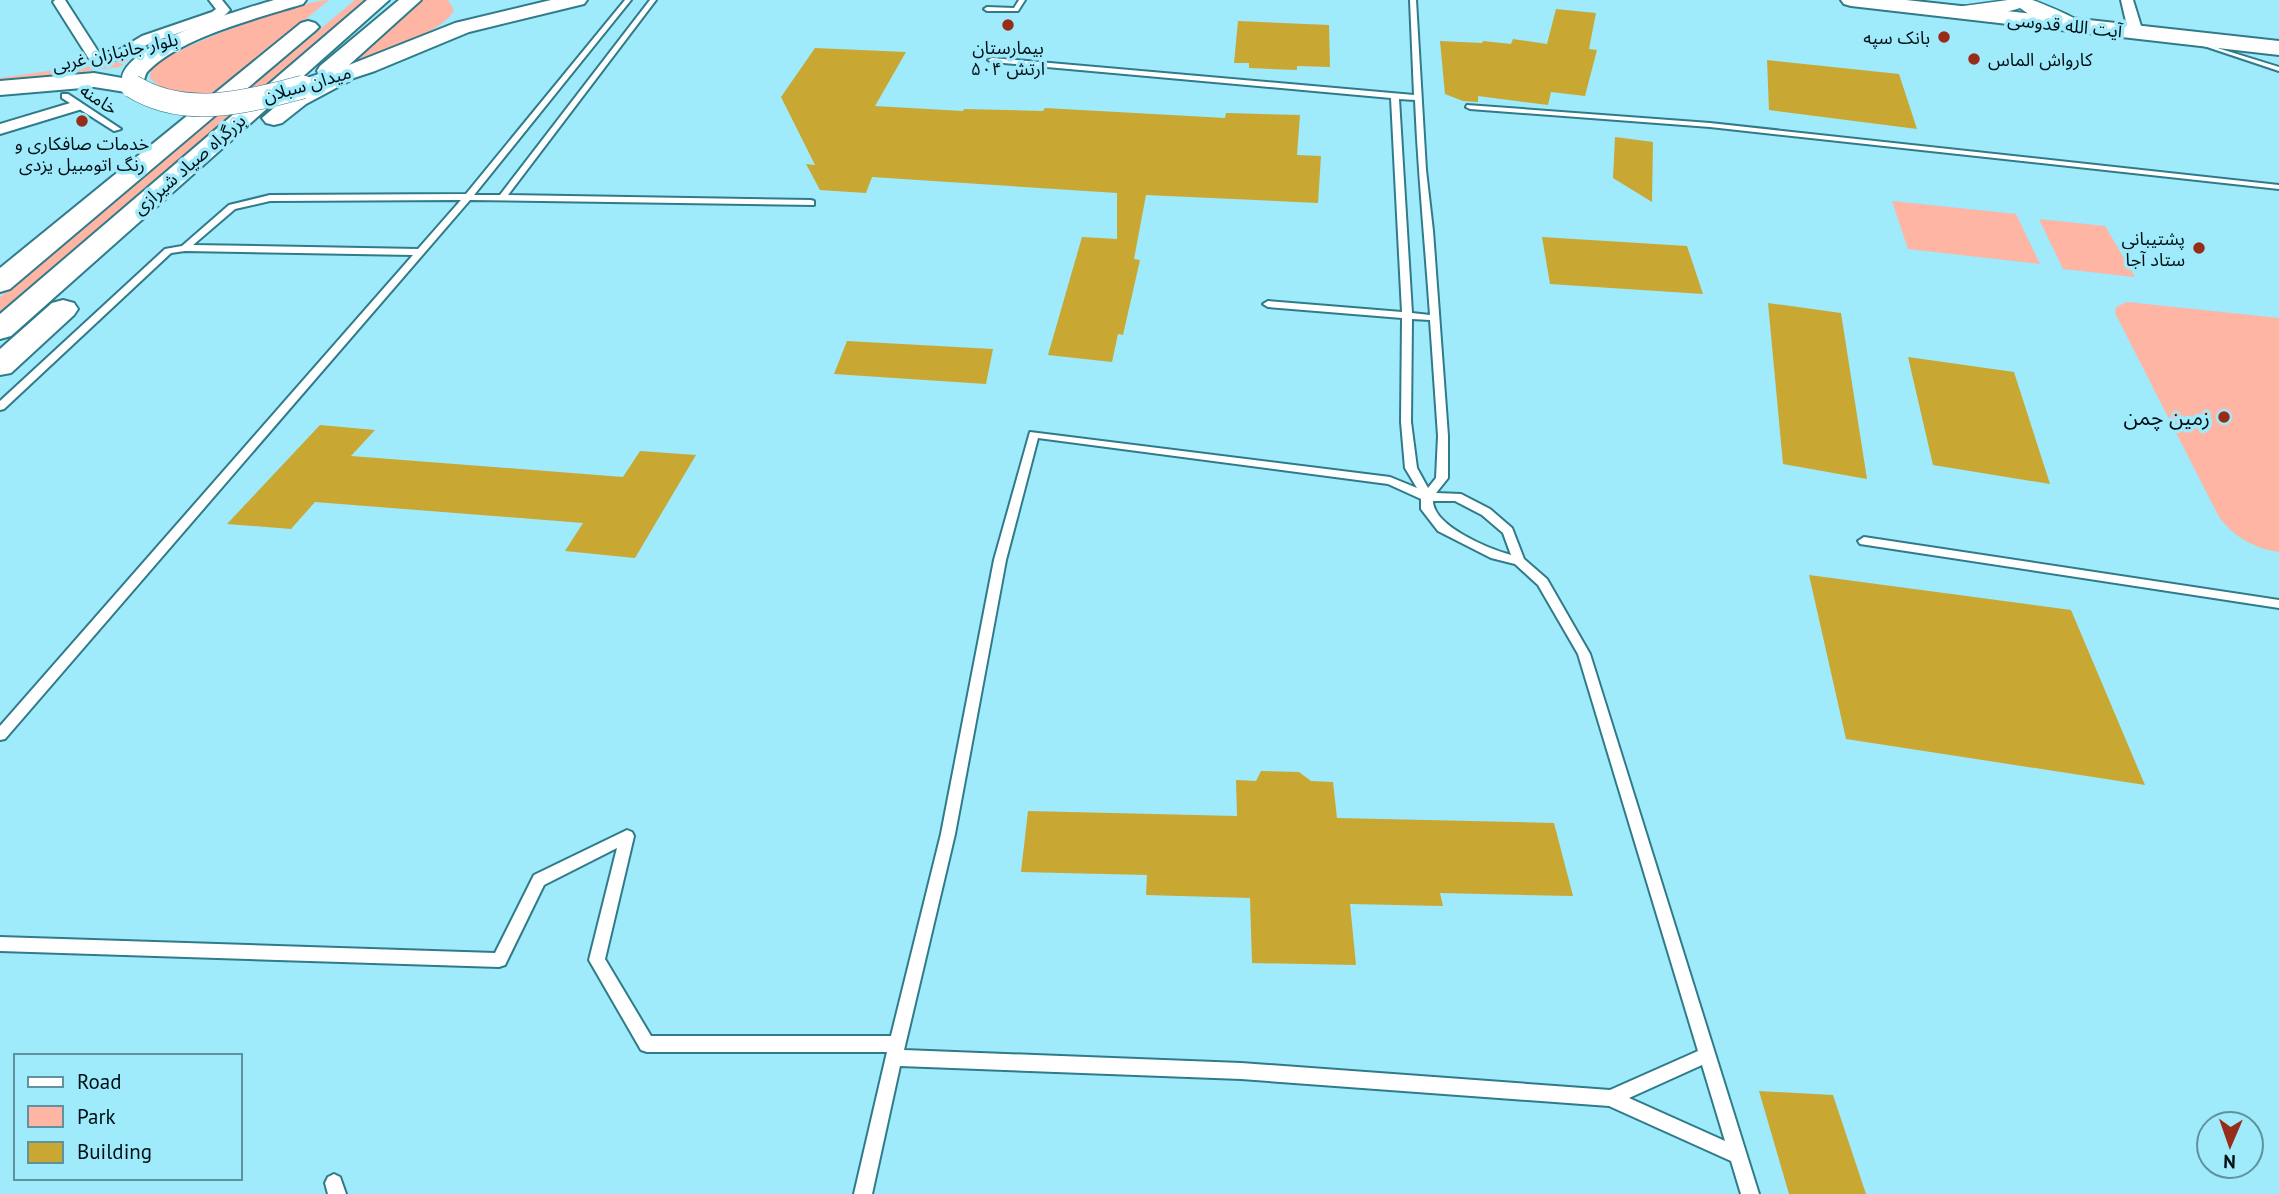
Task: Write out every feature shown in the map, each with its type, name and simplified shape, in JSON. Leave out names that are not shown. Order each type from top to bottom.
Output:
[{"type":"main road","points":[[266,9],[287,0]]},
{"type":"main road","points":[[132,86],[134,71],[152,55],[188,36],[296,0]]},
{"type":"main road","name":"بزرگراه صیاد شیرازی","points":[[0,330],[379,0]]},
{"type":"main road","points":[[303,87],[327,72],[411,0]]},
{"type":"main road","name":"میدان سبلان","points":[[132,86],[143,95],[159,102],[239,102],[341,76],[474,23],[577,0]]},
{"type":"main road","name":"آیت الله قدوسی","points":[[1851,0],[2279,48]]},
{"type":"main road","points":[[1956,13],[1999,9],[2019,1],[2037,11],[2065,19]]},
{"type":"main road","name":"بزرگراه صیاد شیرازی","points":[[0,283],[320,16]]},
{"type":"main road","name":"آیت الله قدوسی","points":[[2065,19],[2279,40]]},
{"type":"main road","name":"بلوار جانبازان غربی","points":[[0,73],[106,58],[188,36]]},
{"type":"main road","points":[[0,366],[269,121],[298,99],[341,76]]},
{"type":"main road","name":"بلوار جانبازان غربی","points":[[0,90],[66,95],[94,80],[132,86]]},
{"type":"street","points":[[60,2],[106,58],[147,39],[221,13],[223,10],[215,0]]},
{"type":"street","points":[[2127,0],[2134,26]]},
{"type":"street","points":[[0,114],[66,95]]},
{"type":"street","points":[[0,128],[66,95]]},
{"type":"lane","points":[[987,9],[1016,10],[1022,0]]},
{"type":"lane","points":[[1413,0],[1422,170],[1443,436],[1442,478],[1427,497]]},
{"type":"lane","points":[[0,735],[468,197],[627,1],[652,1]]},
{"type":"lane","points":[[502,198],[652,1]]},
{"type":"lane","points":[[2180,37],[2279,69]]},
{"type":"lane","points":[[992,61],[1419,98]]},
{"type":"lane","name":"خامنه","points":[[66,95],[117,129]]},
{"type":"lane","points":[[1395,96],[1407,316],[1407,433],[1411,468],[1427,497],[1427,509],[1442,528],[1495,555],[1519,561],[1543,582],[1584,653],[1750,1194]]},
{"type":"lane","points":[[1470,107],[1710,125],[2279,187]]},
{"type":"lane","points":[[185,248],[232,207],[270,198],[468,197],[811,203]]},
{"type":"lane","points":[[0,407],[168,251],[185,248],[419,252]]},
{"type":"lane","points":[[1268,304],[1435,318]]},
{"type":"lane","points":[[863,1194],[948,834],[973,715],[1000,560],[1034,434],[1390,481],[1427,497],[1457,497],[1486,512],[1508,531],[1519,561]]},
{"type":"lane","points":[[1864,541],[2279,604]]},
{"type":"lane","points":[[0,943],[499,960],[539,880],[627,836],[597,960],[647,1044],[895,1051],[1241,1071],[1610,1098],[1737,1154]]},
{"type":"lane","points":[[1610,1098],[1707,1055]]},
{"type":"green space","points":[[329,0],[211,97],[170,91],[150,78],[157,64],[189,46],[293,7]]},
{"type":"green space","points":[[355,0],[370,0],[259,91],[241,95]]},
{"type":"green space","points":[[421,0],[448,0],[454,10],[448,19],[423,35],[348,64]]},
{"type":"green space","points":[[130,59],[120,67],[0,82],[0,78]]},
{"type":"green space","points":[[242,107],[0,312],[0,297],[220,110]]},
{"type":"green space","points":[[1892,201],[2016,214],[2040,264],[1908,249]]},
{"type":"green space","points":[[2039,219],[2105,226],[2135,277],[2063,269]]},
{"type":"green space","name":"زمین چمن","points":[[2127,302],[2279,318],[2279,552],[2261,548],[2245,540],[2219,517],[2115,313],[2116,307]]},
{"type":"building","points":[[1556,9],[1596,13],[1589,49],[1597,50],[1585,96],[1551,92],[1548,105],[1478,96],[1478,102],[1463,101],[1445,94],[1440,41],[1511,44],[1513,39],[1547,44]]},
{"type":"building","points":[[1238,21],[1329,25],[1330,67],[1297,66],[1297,70],[1249,68],[1249,63],[1234,63]]},
{"type":"building","points":[[815,48],[906,52],[875,106],[963,111],[1043,111],[1045,108],[1225,118],[1226,113],[1300,115],[1297,155],[1321,156],[1318,203],[1146,195],[1134,259],[1140,260],[1123,335],[1118,334],[1112,362],[1048,355],[1082,237],[1117,239],[1117,193],[872,177],[866,193],[820,190],[806,164],[815,165],[781,97]]},
{"type":"building","points":[[1767,60],[1899,74],[1917,129],[1769,110]]},
{"type":"building","points":[[1615,137],[1653,142],[1652,202],[1613,178]]},
{"type":"building","points":[[1542,237],[1687,246],[1703,294],[1550,284]]},
{"type":"building","points":[[1768,303],[1841,313],[1867,479],[1783,464]]},
{"type":"building","points":[[847,341],[993,349],[986,384],[834,374]]},
{"type":"building","points":[[1908,357],[2014,372],[2050,484],[1933,465]]},
{"type":"building","points":[[320,425],[375,430],[351,456],[623,477],[640,451],[696,455],[635,558],[565,551],[583,523],[315,502],[291,529],[227,524]]},
{"type":"building","points":[[1809,575],[2071,610],[2145,785],[1846,739]]},
{"type":"building","points":[[1261,771],[1299,772],[1311,781],[1333,782],[1337,818],[1554,823],[1573,896],[1440,893],[1443,906],[1350,904],[1356,965],[1252,963],[1250,898],[1146,895],[1147,875],[1021,872],[1028,811],[1237,816],[1236,780],[1256,781]]},
{"type":"building","points":[[1759,1091],[1833,1095],[1866,1194],[1789,1194]]},
{"type":"place","name":"بیمارستان ۵۰۴ ارتش","points":[[1008,25]]},
{"type":"place","name":"بانک سپه","points":[[1944,37]]},
{"type":"place","name":"کارواش الماس","points":[[1974,59]]},
{"type":"place","name":"خدمات صافکاری و رنگ اتومبیل یزدی","points":[[82,121]]},
{"type":"place","name":"پشتیبانی ستاد آجا","points":[[2199,248]]},
{"type":"place","name":"زمین چمن","points":[[2224,417]]}]
